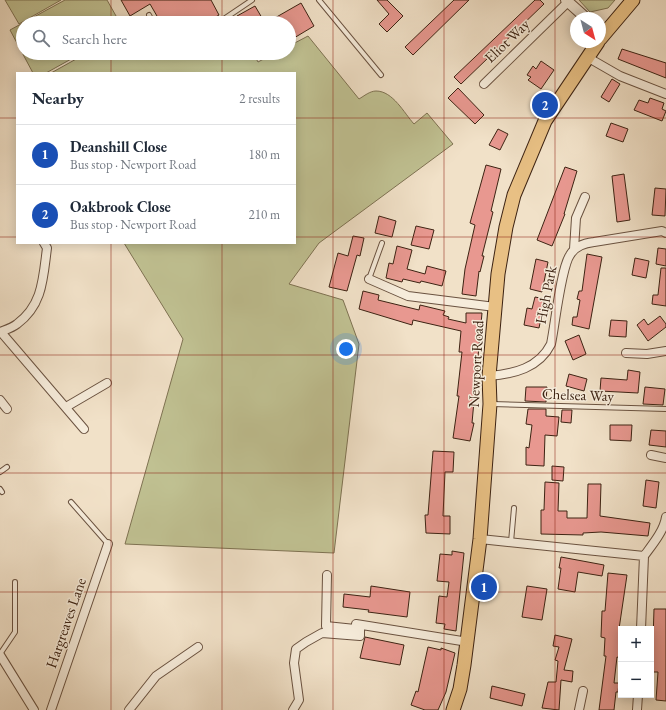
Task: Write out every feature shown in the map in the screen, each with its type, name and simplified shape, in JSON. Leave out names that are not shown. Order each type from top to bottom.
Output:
[{"type":"highway","name":"Newport Road","points":[[606,29],[633,0]]},
{"type":"highway","name":"Newport Road","points":[[454,710],[460,688],[468,642],[480,539],[490,404],[489,376],[498,274],[506,227],[514,195],[545,121],[593,48]]},
{"type":"street","points":[[567,1],[579,12]]},
{"type":"street","name":"Eliot Way","points":[[484,84],[567,1]]},
{"type":"street","points":[[587,57],[620,76],[666,94]]},
{"type":"street","points":[[574,249],[576,218],[586,197]]},
{"type":"street","points":[[574,249],[584,244],[594,242],[662,231],[666,233]]},
{"type":"street","points":[[45,244],[47,248],[38,300],[29,313],[16,325],[0,332],[84,429]]},
{"type":"street","name":"High Park","points":[[489,376],[520,371],[542,359],[547,352],[551,344],[565,268],[569,255],[574,249]]},
{"type":"street","points":[[369,279],[408,296],[495,307]]},
{"type":"street","points":[[626,353],[647,354],[666,351]]},
{"type":"street","points":[[66,407],[107,383]]},
{"type":"street","points":[[0,400],[7,409]]},
{"type":"street","points":[[651,455],[666,458]]},
{"type":"street","points":[[641,626],[644,556],[657,538],[665,523],[666,517]]},
{"type":"street","points":[[480,539],[644,556]]},
{"type":"street","name":"Hargreaves Lane","points":[[51,710],[108,544]]},
{"type":"street","points":[[327,575],[326,626],[355,629],[358,625]]},
{"type":"street","points":[[358,625],[468,642]]},
{"type":"street","points":[[293,710],[299,700],[294,663],[296,649],[322,633],[360,636],[358,625]]},
{"type":"street","points":[[129,710],[156,676],[198,647]]},
{"type":"street","points":[[0,655],[34,710]]},
{"type":"street","points":[[579,710],[583,691]]},
{"type":"street","points":[[637,710],[638,698]]},
{"type":"lane","points":[[228,16],[252,0]]},
{"type":"lane","points":[[319,0],[381,75]]},
{"type":"lane","points":[[369,279],[382,243]]},
{"type":"lane","name":"Chelsea Way","points":[[490,404],[666,409]]},
{"type":"lane","points":[[0,472],[7,467]]},
{"type":"lane","points":[[72,502],[108,544]]},
{"type":"lane","points":[[511,542],[514,508]]},
{"type":"lane","points":[[0,655],[15,632],[15,582]]},
{"type":"green space","points":[[5,0],[61,0],[33,16],[16,16],[16,19]]},
{"type":"green space","points":[[65,0],[107,0],[116,16],[36,16]]},
{"type":"green space","points":[[579,0],[615,0],[608,8],[590,12]]},
{"type":"green space","points":[[16,27],[16,41],[10,30]]},
{"type":"green space","points":[[308,36],[359,99],[372,92],[382,92],[398,103],[414,124],[427,113],[453,144],[319,243],[289,284],[343,300],[359,344],[334,553],[125,544],[183,339],[125,244],[296,244],[296,72],[53,72],[74,60],[257,60],[258,62],[262,60],[296,60],[296,42]]},
{"type":"green space","points":[[26,60],[69,60],[48,72],[32,72]]},
{"type":"building","points":[[121,0],[211,0],[219,15],[157,16],[150,4],[130,16]]},
{"type":"building","points":[[377,0],[387,0],[403,16],[387,32],[379,24],[389,14]]},
{"type":"building","points":[[454,0],[469,0],[413,55],[405,47]]},
{"type":"building","points":[[535,0],[540,0],[544,4],[461,84],[454,77]]},
{"type":"building","points":[[301,3],[314,26],[296,37],[296,16],[278,16]]},
{"type":"building","points":[[255,6],[261,16],[237,16]]},
{"type":"building","points":[[622,49],[666,63],[666,78],[618,59]]},
{"type":"building","points":[[541,61],[554,70],[541,89],[528,80],[531,77],[527,75],[533,66],[536,69]]},
{"type":"building","points":[[612,79],[620,84],[609,102],[601,97]]},
{"type":"building","points":[[458,88],[484,115],[475,124],[448,98]]},
{"type":"building","points":[[650,98],[664,103],[662,109],[666,111],[662,121],[634,110],[639,100],[648,103]]},
{"type":"building","points":[[611,123],[628,129],[623,142],[606,136]]},
{"type":"building","points":[[498,129],[508,134],[500,150],[489,145]]},
{"type":"building","points":[[486,165],[501,169],[491,211],[493,212],[482,256],[484,256],[480,272],[479,271],[476,296],[462,294],[465,269],[475,225],[470,223]]},
{"type":"building","points":[[565,167],[577,171],[565,214],[552,246],[537,240]]},
{"type":"building","points":[[624,174],[630,220],[617,222],[612,176]]},
{"type":"building","points":[[655,188],[666,189],[665,216],[652,215]]},
{"type":"building","points":[[379,216],[396,221],[392,237],[375,233]]},
{"type":"building","points":[[416,226],[434,230],[429,249],[411,245]]},
{"type":"building","points":[[353,236],[364,238],[360,256],[357,255],[347,291],[329,287],[338,253],[348,256]]},
{"type":"building","points":[[397,246],[412,250],[407,269],[425,274],[427,266],[446,271],[442,286],[421,281],[420,283],[403,279],[402,282],[386,278],[389,263],[393,264]]},
{"type":"building","points":[[658,248],[666,249],[666,266],[656,264]]},
{"type":"building","points":[[587,254],[602,257],[589,329],[572,325],[573,317],[577,317],[580,300],[577,299],[579,291],[582,291]]},
{"type":"building","points":[[635,258],[649,261],[646,278],[632,275]]},
{"type":"building","points":[[536,259],[548,262],[542,292],[530,289]]},
{"type":"building","points":[[661,268],[666,268],[666,306],[652,304],[653,295],[658,295]]},
{"type":"building","points":[[363,291],[379,295],[378,300],[419,310],[420,305],[445,311],[443,315],[449,317],[448,319],[466,323],[466,313],[482,313],[472,423],[474,423],[470,441],[453,438],[459,396],[457,396],[462,352],[459,352],[461,331],[413,320],[412,325],[359,309]]},
{"type":"building","points":[[535,297],[545,299],[539,328],[524,325],[527,308],[532,309]]},
{"type":"building","points":[[660,316],[666,324],[666,327],[648,341],[637,325],[644,319],[648,325]]},
{"type":"building","points":[[611,320],[627,321],[626,337],[609,336]]},
{"type":"building","points":[[579,335],[586,354],[573,360],[565,341]]},
{"type":"building","points":[[628,370],[640,372],[638,393],[600,391],[601,378],[627,380]]},
{"type":"building","points":[[569,374],[587,379],[584,391],[566,386]]},
{"type":"building","points":[[526,387],[547,387],[546,402],[525,401]]},
{"type":"building","points":[[645,387],[665,389],[663,405],[643,404]]},
{"type":"building","points":[[528,409],[546,409],[546,416],[559,417],[557,436],[545,435],[544,466],[526,465],[526,447],[529,448],[532,425],[526,424]]},
{"type":"building","points":[[562,410],[572,410],[571,423],[561,422]]},
{"type":"building","points":[[610,425],[632,425],[631,441],[610,440]]},
{"type":"building","points":[[651,430],[666,431],[666,447],[649,445]]},
{"type":"building","points":[[433,451],[454,452],[453,472],[445,472],[443,516],[450,516],[450,534],[426,533],[425,515],[428,515]]},
{"type":"building","points":[[552,466],[564,467],[563,481],[552,480]]},
{"type":"building","points":[[646,480],[659,482],[656,508],[643,506]]},
{"type":"building","points":[[545,482],[559,483],[558,511],[567,511],[567,518],[587,518],[588,484],[601,484],[600,516],[650,523],[648,536],[601,532],[583,533],[583,535],[541,534],[541,510],[544,510]]},
{"type":"building","points":[[452,551],[464,553],[456,631],[444,629],[445,624],[436,623],[439,596],[447,597],[449,582],[437,581],[440,554],[452,555]]},
{"type":"building","points":[[561,557],[604,565],[602,576],[578,572],[575,592],[558,589]]},
{"type":"building","points":[[608,573],[627,575],[619,626],[618,626],[618,657],[614,683],[618,683],[618,692],[616,692],[614,710],[599,710],[606,656],[604,656],[605,638],[601,637],[602,611],[605,611]]},
{"type":"building","points":[[371,586],[410,592],[407,617],[343,607],[344,594],[370,597]]},
{"type":"building","points":[[527,586],[547,589],[542,620],[522,617]]},
{"type":"building","points":[[654,609],[666,609],[666,701],[656,700],[658,672],[654,672]]},
{"type":"building","points":[[555,635],[572,639],[564,670],[573,671],[572,682],[561,680],[559,710],[542,708],[548,682],[556,682],[558,661],[555,660],[559,647],[553,646]]},
{"type":"building","points":[[365,637],[404,645],[400,665],[360,658]]},
{"type":"building","points":[[428,647],[441,650],[441,648],[455,653],[446,692],[438,710],[425,710],[411,705],[416,691],[418,692]]},
{"type":"building","points":[[492,686],[525,694],[522,706],[490,698]]},
{"type":"place","name":"Oakbrook Close","points":[[545,105]]},
{"type":"place","name":"Deanshill Close","points":[[484,587]]}]
